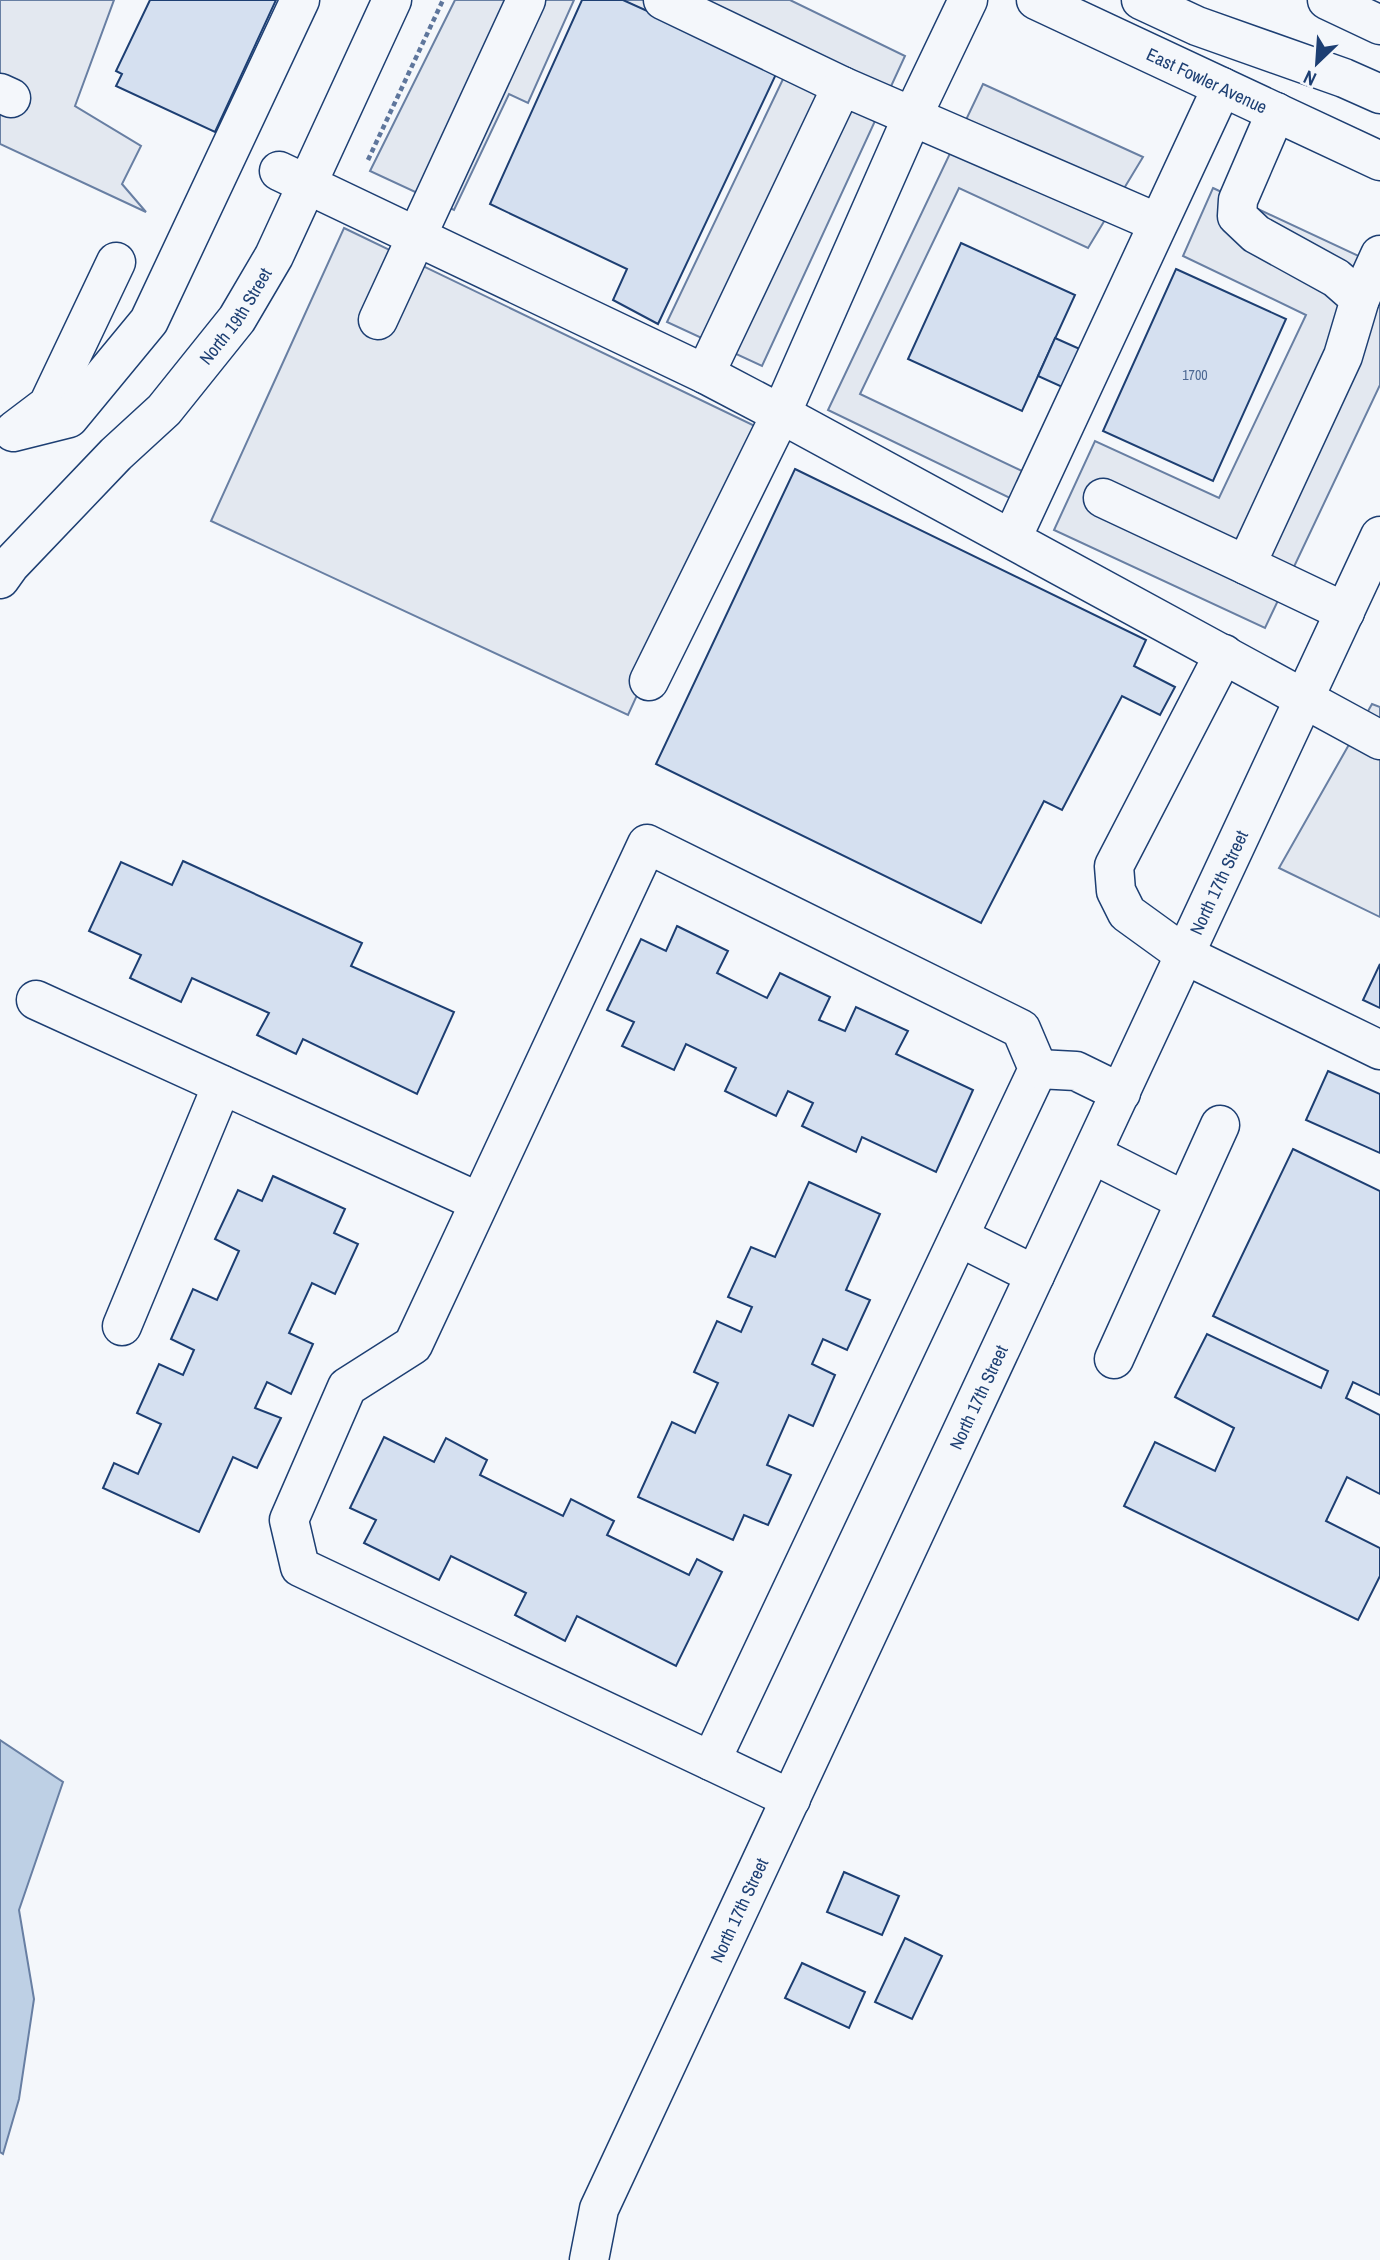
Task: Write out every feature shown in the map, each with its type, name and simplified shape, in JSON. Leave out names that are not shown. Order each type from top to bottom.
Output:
[{"type":"street","points":[[116,262],[48,405],[13,432],[69,418],[149,321],[300,0]]},
{"type":"street","name":"North 19th Street","points":[[0,579],[10,565],[116,454],[164,410],[237,319],[269,266],[293,178],[392,0]]},
{"type":"street","points":[[377,320],[526,0]]},
{"type":"street","points":[[663,0],[842,86],[1158,223]]},
{"type":"street","points":[[649,681],[781,414],[913,115],[968,0]]},
{"type":"street","name":"East Fowler Avenue","points":[[1036,0],[1380,160]]},
{"type":"street","points":[[1141,0],[1197,26],[1344,78],[1380,94]]},
{"type":"street","points":[[1327,0],[1380,25]]},
{"type":"street","points":[[705,374],[842,86]]},
{"type":"street","points":[[1012,538],[1222,87]]},
{"type":"street","points":[[1276,112],[1238,200],[1237,216],[1256,234],[1336,278],[1360,299]]},
{"type":"street","points":[[293,178],[705,374],[1012,538],[1380,740]]},
{"type":"street","points":[[1246,565],[1343,356],[1360,299],[1380,255]]},
{"type":"street","points":[[1103,498],[1345,612]]},
{"type":"street","name":"North 17th Street","points":[[589,2260],[599,2209],[1380,536]]},
{"type":"street","points":[[1224,654],[1114,866],[1116,891],[1127,913],[1185,956],[1380,1050]]},
{"type":"street","points":[[711,1761],[1038,1069],[1021,1029],[647,844],[413,1345],[347,1387],[289,1520],[300,1567],[791,1799]]},
{"type":"street","points":[[36,1000],[479,1202]]},
{"type":"street","points":[[1038,1069],[1076,1071],[1121,1093]]},
{"type":"street","points":[[122,1326],[222,1085]]},
{"type":"street","points":[[1114,1359],[1220,1125]]},
{"type":"street","points":[[1092,1154],[1185,1201]]},
{"type":"street","points":[[959,1237],[1035,1275]]},
{"type":"path","points":[[368,160],[443,0]]},
{"type":"shaded area","points":[[0,0],[114,0],[75,106],[141,146],[122,184],[146,212],[0,144]]},
{"type":"shaded area","points":[[455,0],[574,0],[528,103],[509,94],[454,210],[370,171]]},
{"type":"shaded area","points":[[622,0],[790,0],[905,56],[762,366],[667,322],[785,75]]},
{"type":"shaded area","points":[[983,84],[1143,157],[1088,248],[959,188],[860,394],[1039,479],[1037,511],[828,410]]},
{"type":"shaded area","points":[[1213,188],[1380,266],[1380,385],[1265,628],[1054,530],[1095,441],[1219,498],[1306,315],[1183,256]]},
{"type":"shaded area","points":[[344,228],[759,428],[628,715],[211,521]]},
{"type":"shaded area","points":[[1372,704],[1380,707],[1380,917],[1279,868]]},
{"type":"water","points":[[0,1740],[63,1782],[19,1910],[34,1999],[19,2099],[3,2154],[0,2152]]},
{"type":"building","points":[[150,0],[276,0],[215,132],[116,86],[122,74],[116,71]]},
{"type":"building","points":[[582,0],[623,0],[778,70],[658,324],[613,300],[627,269],[490,204]]},
{"type":"building","points":[[961,243],[1075,295],[1022,411],[908,359]]},
{"type":"building","points":[[1176,269],[1286,319],[1213,481],[1103,431]]},
{"type":"building","points":[[1055,338],[1109,362],[1091,400],[1038,376]]},
{"type":"building","points":[[795,469],[1146,640],[1134,666],[1175,687],[1160,715],[1122,696],[1062,810],[1044,801],[981,923],[656,764]]},
{"type":"building","points":[[183,861],[362,943],[351,966],[454,1012],[417,1094],[303,1039],[296,1054],[257,1035],[269,1013],[192,978],[181,1002],[130,978],[141,955],[89,931],[121,862],[172,885]]},
{"type":"building","points":[[677,926],[728,951],[717,973],[767,998],[780,973],[830,997],[819,1020],[845,1031],[856,1007],[908,1031],[896,1054],[973,1090],[936,1172],[862,1137],[856,1152],[802,1126],[813,1103],[788,1091],[776,1116],[725,1091],[736,1068],[686,1044],[674,1070],[622,1046],[634,1022],[607,1010],[641,939],[666,951]]},
{"type":"building","points":[[1380,964],[1380,1008],[1363,1000]]},
{"type":"building","points":[[1328,1071],[1380,1094],[1380,1153],[1306,1120]]},
{"type":"building","points":[[1293,1149],[1380,1191],[1380,1395],[1353,1382],[1346,1398],[1380,1415],[1380,1494],[1347,1477],[1326,1521],[1380,1548],[1380,1576],[1358,1620],[1124,1506],[1155,1442],[1215,1471],[1234,1428],[1175,1397],[1207,1334],[1321,1388],[1328,1371],[1213,1316]]},
{"type":"building","points":[[273,1176],[345,1209],[334,1233],[358,1244],[335,1294],[312,1283],[289,1333],[313,1344],[291,1394],[267,1382],[255,1408],[281,1418],[257,1468],[233,1457],[199,1532],[103,1488],[114,1463],[138,1474],[161,1424],[137,1413],[159,1364],[183,1375],[194,1350],[171,1339],[193,1289],[217,1300],[239,1251],[215,1239],[238,1190],[262,1201]]},
{"type":"building","points":[[809,1182],[880,1214],[846,1290],[870,1300],[847,1350],[823,1339],[812,1364],[835,1375],[813,1426],[789,1415],[767,1465],[791,1475],[768,1525],[744,1515],[733,1540],[638,1497],[672,1422],[695,1433],[718,1383],[694,1372],[717,1321],[741,1332],[752,1307],[728,1297],[751,1247],[775,1257]]},
{"type":"building","points":[[384,1437],[434,1462],[446,1438],[487,1460],[480,1475],[563,1516],[571,1499],[614,1521],[607,1535],[689,1575],[697,1559],[722,1572],[676,1666],[577,1616],[565,1641],[515,1615],[526,1593],[451,1556],[439,1580],[364,1543],[376,1520],[350,1508]]},
{"type":"building","points":[[844,1872],[899,1896],[882,1935],[827,1912]]},
{"type":"building","points":[[905,1938],[942,1956],[912,2019],[875,2002]]},
{"type":"building","points":[[802,1963],[865,1992],[849,2028],[785,1998]]}]
